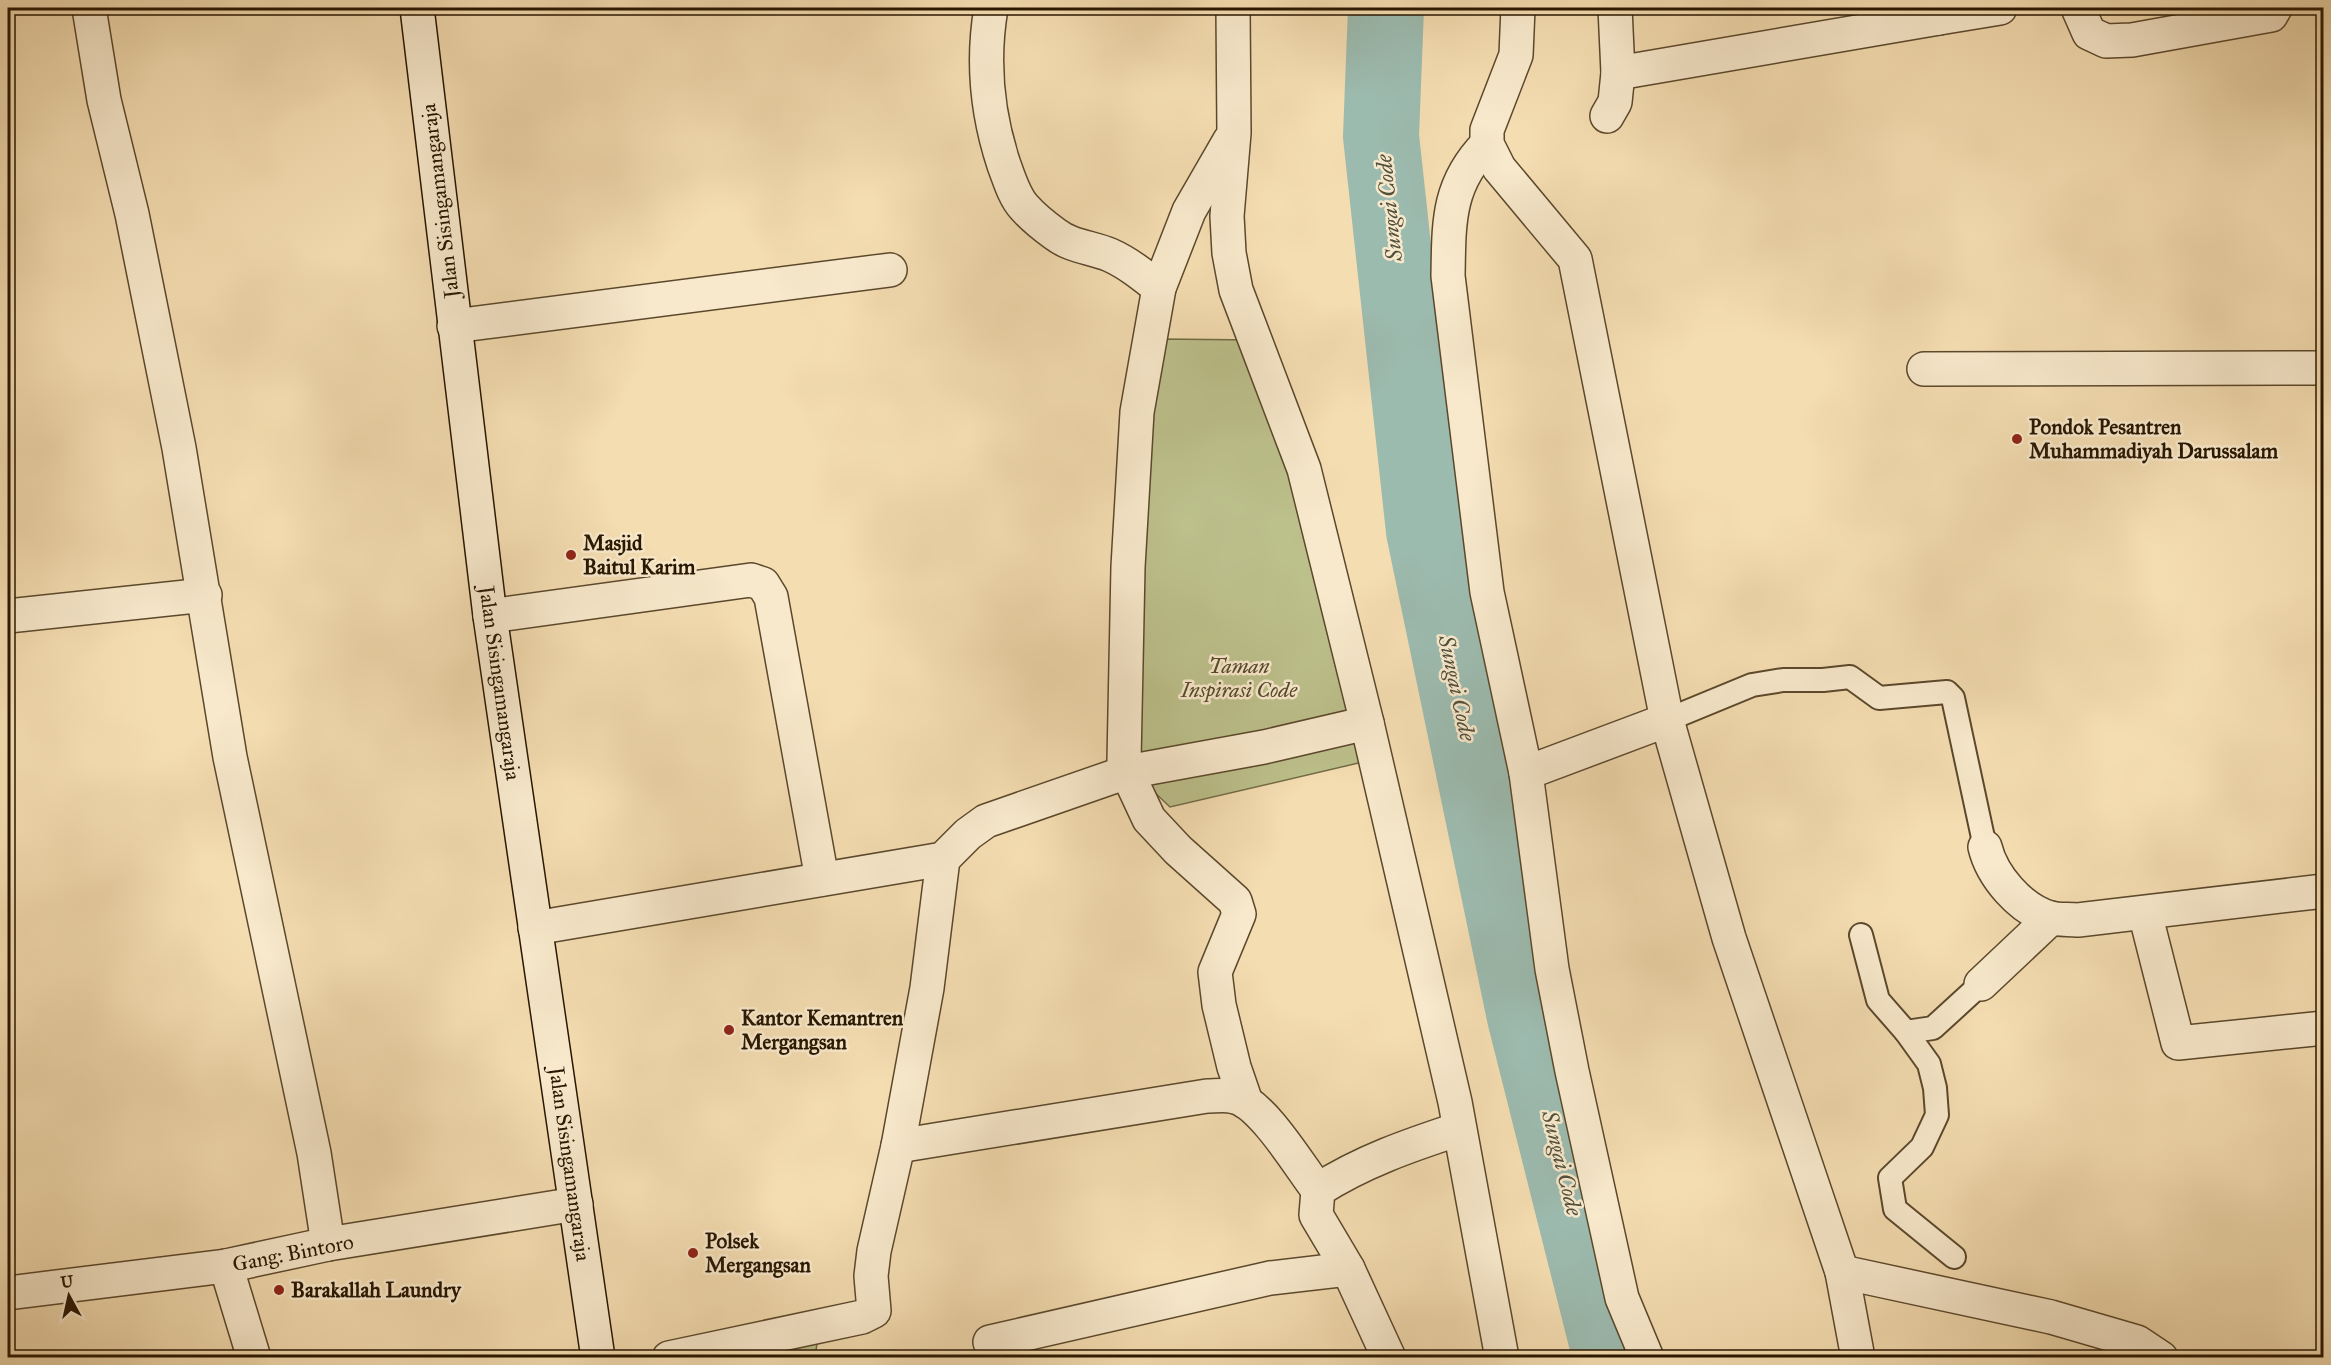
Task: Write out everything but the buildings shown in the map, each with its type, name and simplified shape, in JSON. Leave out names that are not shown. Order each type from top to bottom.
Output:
[{"type":"street","points":[[89,8],[104,100],[132,213],[205,595],[230,757],[300,1080],[328,1244]]},
{"type":"street","name":"Jalan Sisingamangaraja","points":[[417,8],[490,616],[598,1358]]},
{"type":"street","points":[[991,8],[987,29],[987,93],[996,141],[1022,206],[1055,234],[1079,248],[1109,255],[1136,270],[1159,288]]},
{"type":"street","points":[[1233,8],[1234,133],[1227,216],[1229,253],[1236,290],[1304,470],[1367,723],[1459,1129],[1502,1358]]},
{"type":"street","points":[[1518,8],[1516,55],[1487,130],[1487,144],[1499,168],[1575,259],[1667,720],[1729,938],[1842,1272],[1858,1358]]},
{"type":"street","points":[[1607,116],[1615,102],[1618,73],[1616,8]]},
{"type":"street","points":[[1618,73],[1938,13],[2000,8]]},
{"type":"street","points":[[2078,8],[2089,33],[2106,41],[2132,40],[2271,15],[2275,8]]},
{"type":"street","points":[[1234,133],[1189,211],[1159,288],[1137,412],[1128,567],[1124,750],[1127,772],[1149,819],[1178,850],[1235,901],[1239,914],[1215,972],[1219,1005],[1234,1067],[1246,1102]]},
{"type":"street","points":[[1487,144],[1468,163],[1457,186],[1449,228],[1448,276],[1487,592],[1526,773],[1552,969],[1572,1071],[1622,1298],[1647,1358]]},
{"type":"street","points":[[454,326],[890,270]]},
{"type":"street","points":[[1924,369],[2324,368]]},
{"type":"street","points":[[490,616],[751,580],[763,584],[771,597],[822,879]]},
{"type":"street","points":[[8,616],[205,595]]},
{"type":"street","points":[[1526,773],[1667,720]]},
{"type":"street","points":[[536,928],[943,859],[968,834],[986,821],[1127,772],[1264,747],[1367,723]]},
{"type":"street","points":[[1986,847],[1989,862],[2005,885],[2024,903],[2051,918],[2078,920],[2324,891]]},
{"type":"street","points":[[669,1358],[862,1317],[874,1311],[871,1276],[874,1251],[898,1146],[927,988],[943,859]]},
{"type":"street","points":[[2145,913],[2178,1043],[2324,1028]]},
{"type":"street","points":[[1989,976],[2051,918]]},
{"type":"street","points":[[898,1146],[1207,1096],[1234,1096],[1246,1102],[1260,1114],[1318,1190],[1316,1215],[1348,1269],[1388,1357]]},
{"type":"street","points":[[1318,1190],[1339,1176],[1383,1156],[1459,1129]]},
{"type":"street","name":"Gang: Bintoro","points":[[8,1293],[226,1266],[328,1244],[576,1204]]},
{"type":"street","points":[[226,1266],[254,1358]]},
{"type":"street","points":[[990,1342],[1270,1278],[1348,1269]]},
{"type":"street","points":[[1842,1272],[2051,1317],[2137,1342],[2161,1358]]},
{"type":"lane","points":[[1667,720],[1752,685],[1783,680],[1850,677],[1879,698],[1947,692],[1953,698],[1986,847]]},
{"type":"lane","points":[[1861,935],[1878,1000],[1906,1032],[1929,1064],[1937,1115],[1922,1147],[1890,1178],[1890,1192],[1895,1209],[1954,1257]]},
{"type":"lane","points":[[1906,1032],[1933,1028],[1989,976]]},
{"type":"green space","name":"Taman Inspirasi Code","points":[[1162,339],[1254,340],[1367,761],[1170,807],[1132,771],[1128,567]]},
{"type":"green space","points":[[819,1331],[815,1357],[706,1357]]},
{"type":"waterway","name":"Sungai Code","points":[[1386,8],[1381,136],[1424,531],[1525,1017],[1611,1358]]},
{"type":"place","name":"Pondok Pesantren Muhammadiyah Darussalam","points":[[2017,439]]},
{"type":"place","name":"Masjid Baitul Karim","points":[[571,555]]},
{"type":"place","name":"Kantor Kemantren Mergangsan","points":[[729,1030]]},
{"type":"place","name":"Polsek Mergangsan","points":[[693,1253]]},
{"type":"place","name":"Barakallah Laundry","points":[[279,1290]]}]
